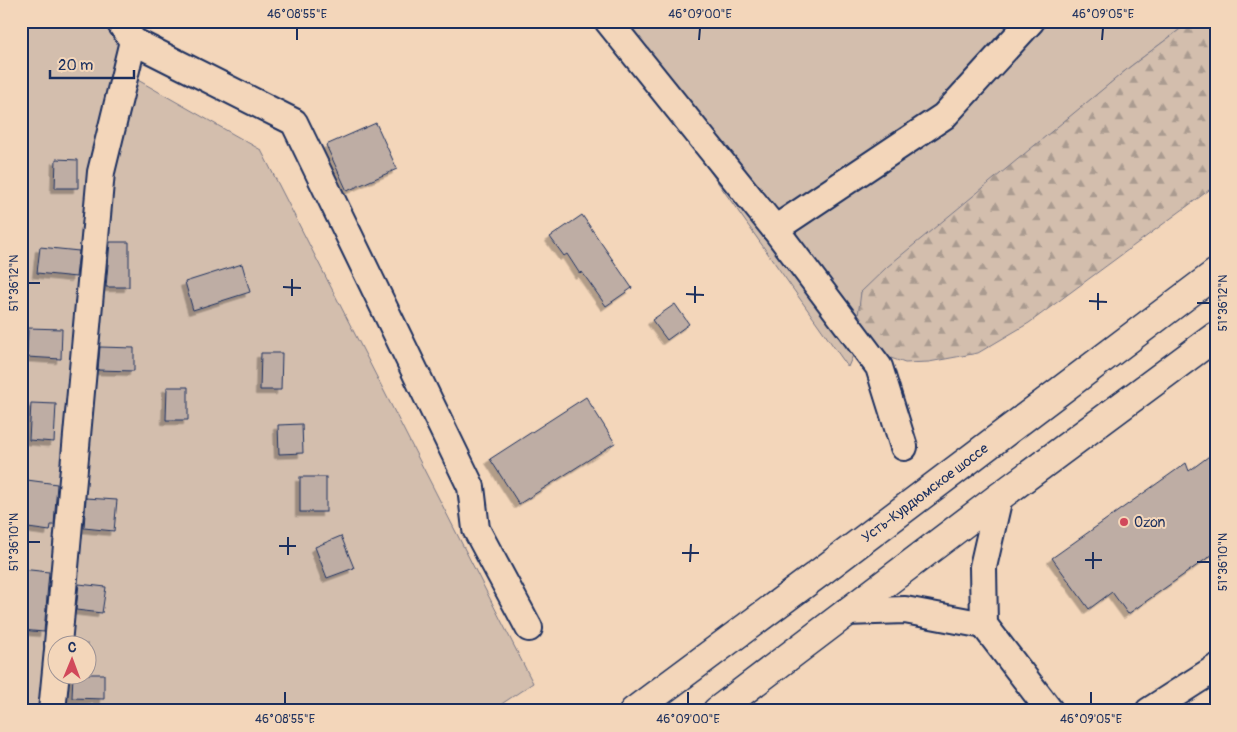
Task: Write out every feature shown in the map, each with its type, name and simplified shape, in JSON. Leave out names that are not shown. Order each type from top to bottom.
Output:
[{"type":"main road","name":"Усть-Курдюмское шоссе","points":[[634,711],[1216,273]]},
{"type":"main road","points":[[718,711],[846,612],[1216,336]]},
{"type":"street","points":[[608,21],[775,229],[879,367],[904,447]]},
{"type":"street","points":[[775,229],[944,116],[1031,21]]},
{"type":"street","points":[[59,634],[101,172],[126,31],[294,122],[471,487],[476,529],[529,628]]},
{"type":"street","points":[[999,497],[983,567],[984,625],[1050,711]]},
{"type":"street","points":[[846,612],[905,610],[984,625]]},
{"type":"street","points":[[1149,711],[1216,668]]},
{"type":"street","points":[[52,711],[55,684]]},
{"type":"green space","points":[[21,21],[115,21],[136,79],[261,150],[533,683],[491,711],[21,711]]},
{"type":"green space","points":[[604,21],[1191,21],[1131,66],[861,292],[862,334],[848,367]]},
{"type":"green space","points":[[1191,21],[1216,21],[1216,185],[1029,323],[978,353],[929,362],[905,363],[885,356],[862,334],[858,316],[861,292],[887,267],[1131,66]]},
{"type":"building","points":[[376,123],[397,169],[347,191],[326,145]]},
{"type":"building","points":[[56,159],[78,160],[78,188],[55,188]]},
{"type":"building","points":[[582,215],[632,288],[606,306],[582,272],[580,274],[567,254],[564,256],[550,237]]},
{"type":"building","points":[[110,242],[129,242],[129,287],[106,287]]},
{"type":"building","points":[[40,247],[79,251],[76,277],[37,273]]},
{"type":"building","points":[[242,264],[250,292],[193,310],[185,282]]},
{"type":"building","points":[[675,304],[689,324],[667,340],[652,320]]},
{"type":"building","points":[[28,328],[62,329],[61,359],[27,357]]},
{"type":"building","points":[[100,347],[134,348],[134,371],[98,370]]},
{"type":"building","points":[[261,353],[282,353],[281,390],[260,390]]},
{"type":"building","points":[[167,387],[188,387],[188,420],[166,420]]},
{"type":"building","points":[[586,397],[615,443],[519,504],[490,459]]},
{"type":"building","points":[[31,403],[56,404],[54,442],[29,440]]},
{"type":"building","points":[[302,424],[303,453],[279,454],[278,425]]},
{"type":"building","points":[[1216,451],[1216,552],[1128,614],[1112,592],[1089,609],[1052,558],[1186,463],[1189,471]]},
{"type":"building","points":[[300,477],[326,477],[326,512],[300,512]]},
{"type":"building","points":[[27,480],[57,484],[54,525],[51,525],[50,531],[21,527]]},
{"type":"building","points":[[86,498],[117,500],[114,531],[84,528]]},
{"type":"building","points":[[341,536],[354,568],[327,578],[315,547]]},
{"type":"building","points":[[21,569],[49,572],[44,632],[21,630]]},
{"type":"building","points":[[79,584],[106,587],[102,613],[76,610]]},
{"type":"building","points":[[98,674],[104,674],[104,699],[72,698],[73,684],[98,684]]},
{"type":"place","name":"Ozon","points":[[1124,522]]}]
